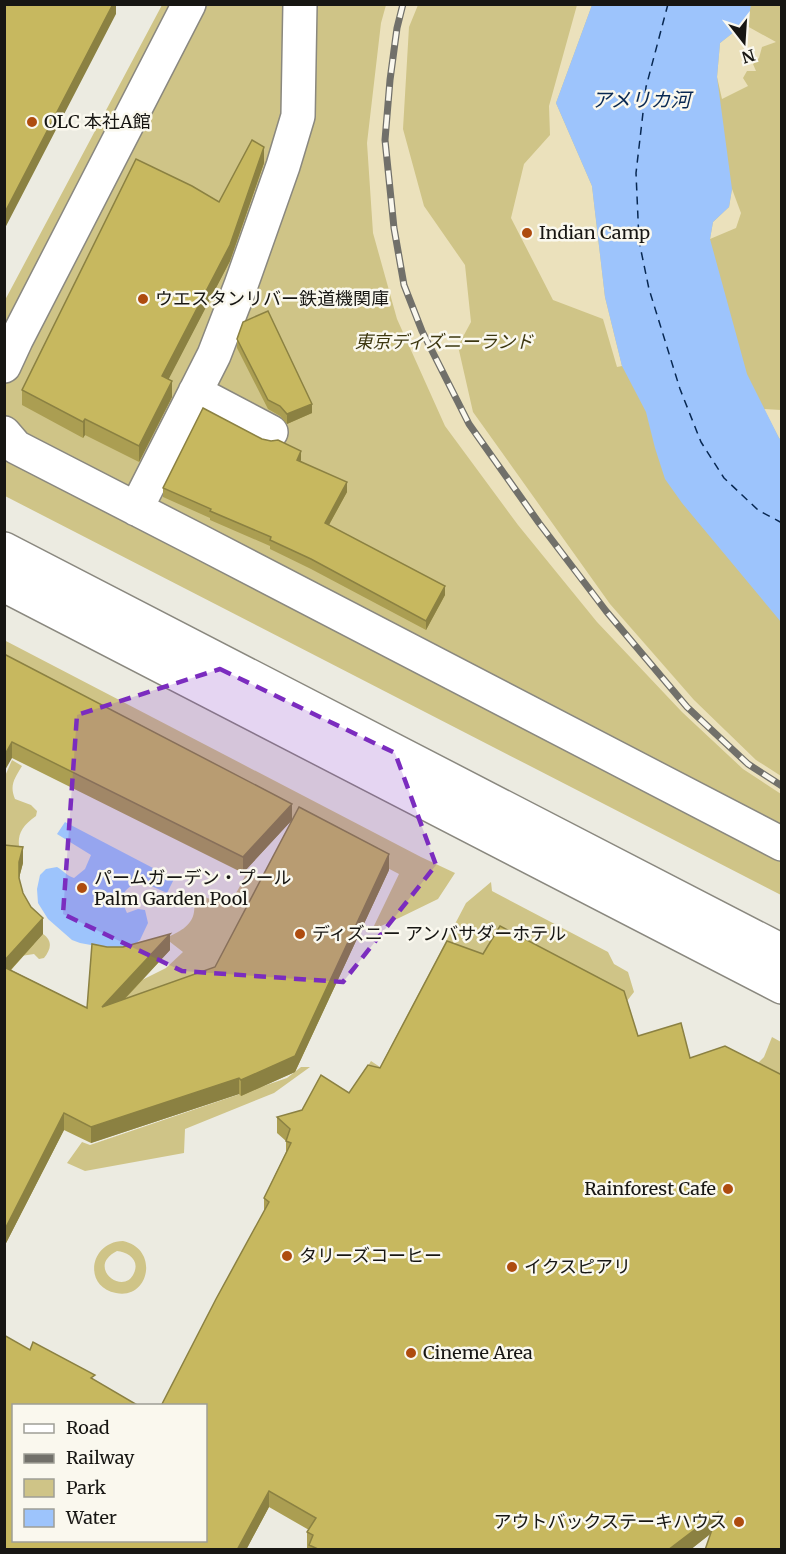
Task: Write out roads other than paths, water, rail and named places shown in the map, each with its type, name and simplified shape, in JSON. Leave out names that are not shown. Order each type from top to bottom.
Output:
[{"type":"street","points":[[4,366],[189,4]]},
{"type":"street","points":[[136,508],[214,355],[283,166],[297,116],[300,4]]},
{"type":"street","points":[[195,392],[271,432]]},
{"type":"street","points":[[4,433],[16,447],[782,844]]},
{"type":"street","points":[[4,549],[782,951]]},
{"type":"street","points":[[4,585],[782,987]]},
{"type":"water","name":"アメリカ河","points":[[592,5],[751,5],[747,26],[734,32],[720,43],[717,77],[732,189],[729,207],[713,222],[710,239],[747,374],[781,440],[781,622],[682,503],[665,479],[646,412],[622,366],[605,297],[592,186],[556,103]]},
{"type":"water","name":"パームガーデン・プール Palm Garden Pool","points":[[65,822],[174,879],[167,893],[140,881],[124,893],[123,902],[127,913],[138,909],[145,910],[148,923],[140,940],[131,947],[118,950],[72,940],[48,919],[38,903],[37,889],[40,875],[46,869],[57,867],[74,878],[85,869],[91,855],[57,834]]},
{"type":"railway","points":[[403,4],[397,28],[390,80],[385,140],[394,228],[404,285],[422,331],[469,424],[539,523],[606,611],[687,707],[748,764],[782,786]]},
{"type":"place","name":"OLC 本社A館","points":[[32,122]]},
{"type":"place","name":"Indian Camp","points":[[527,233]]},
{"type":"place","name":"ウエスタンリバー鉄道機関庫","points":[[143,299]]},
{"type":"place","name":"パームガーデン・プール Palm Garden Pool","points":[[82,888]]},
{"type":"place","name":"ディズニー アンバサダーホテル","points":[[300,934]]},
{"type":"place","name":"Rainforest Cafe","points":[[728,1189]]},
{"type":"place","name":"タリーズコーヒー","points":[[287,1256]]},
{"type":"place","name":"イクスピアリ","points":[[512,1267]]},
{"type":"place","name":"Cineme Area","points":[[411,1353]]},
{"type":"place","name":"アウトバックステーキハウス","points":[[739,1522]]},
{"type":"park label","name":"東京ディズニーランド","points":[[444,342]]}]
